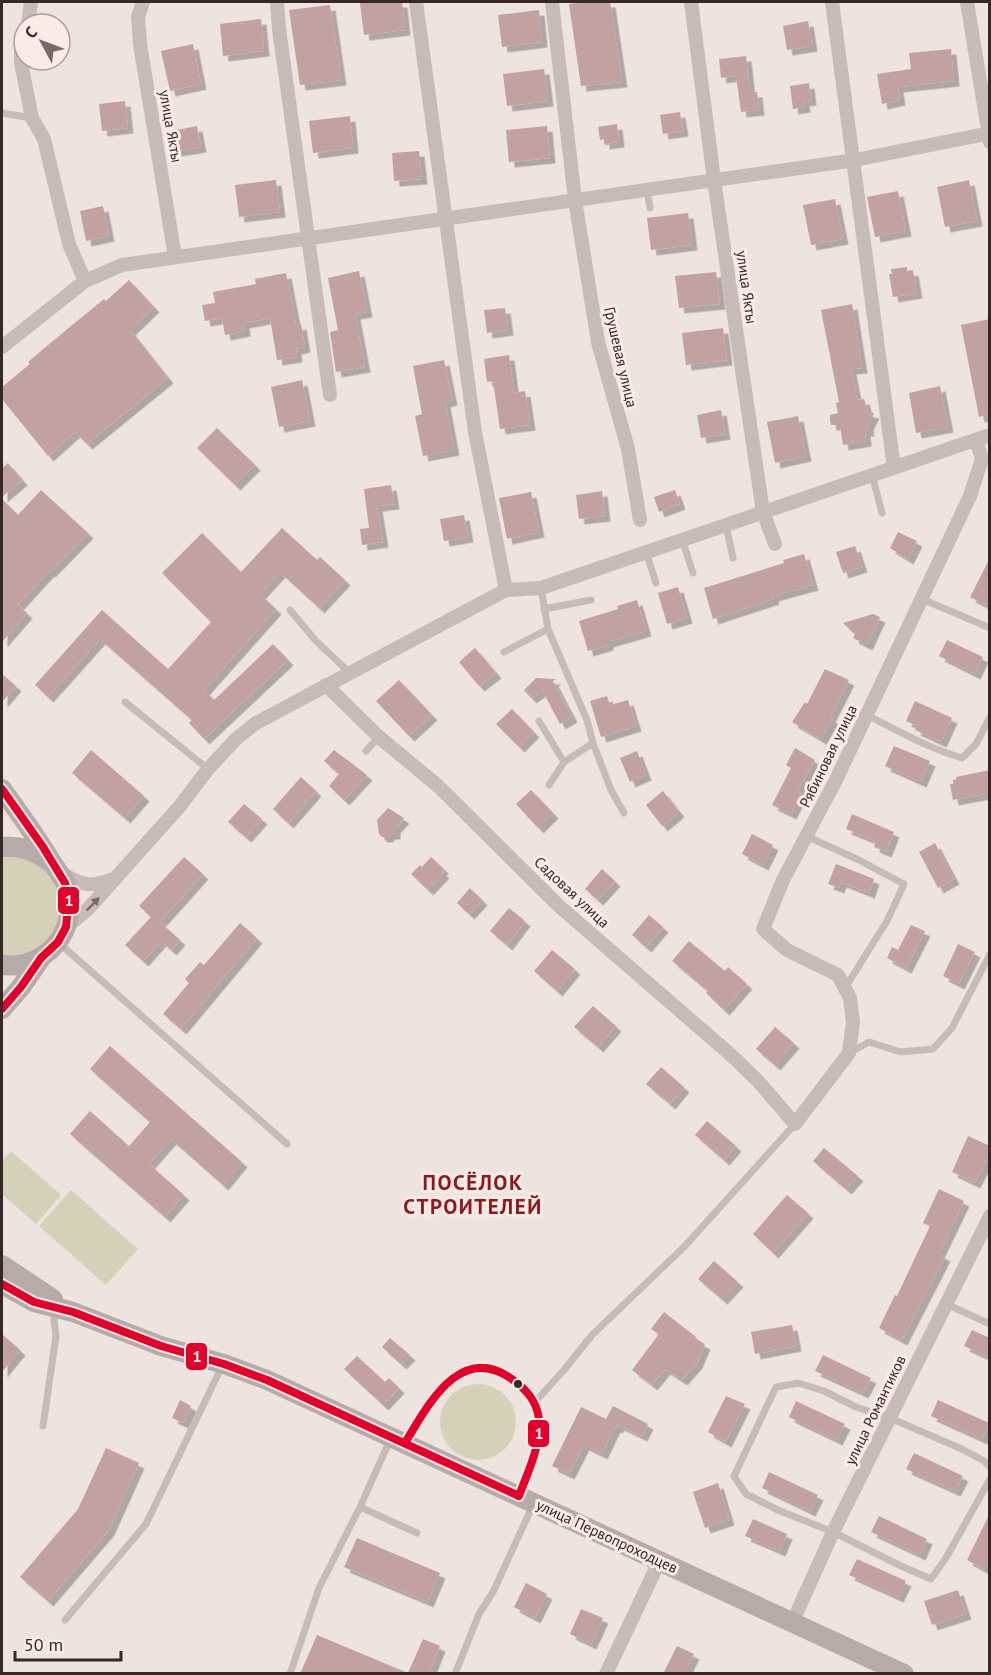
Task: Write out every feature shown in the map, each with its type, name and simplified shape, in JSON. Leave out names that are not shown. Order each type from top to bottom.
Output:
[{"type":"street","name":"улица Якты","points":[[143,2],[138,17],[140,44],[175,257]]},
{"type":"street","points":[[277,2],[330,395]]},
{"type":"street","points":[[416,2],[444,220],[475,432],[506,590]]},
{"type":"street","points":[[552,2],[575,200]]},
{"type":"street","name":"улица Якты","points":[[691,2],[714,180],[763,512]]},
{"type":"street","points":[[832,2],[884,377],[894,468]]},
{"type":"street","points":[[2,347],[85,281],[122,265],[855,160],[989,136],[967,2]]},
{"type":"street","points":[[23,72],[32,118],[44,139],[69,244],[85,281]]},
{"type":"street","name":"Грушевая улица","points":[[575,200],[598,342],[628,449],[640,520]]},
{"type":"street","points":[[2,1008],[21,987],[41,958],[118,877],[208,770],[236,739],[256,723],[506,590],[541,588],[983,438]]},
{"type":"street","name":"Рябиновая улица","points":[[849,1053],[853,1022],[850,998],[838,975],[788,950],[763,929],[783,880],[836,780],[970,496],[982,459],[983,438]]},
{"type":"street","points":[[763,512],[775,544]]},
{"type":"street","name":"Садовая улица","points":[[326,685],[379,737],[438,786],[559,906],[731,1055],[758,1081],[795,1124]]},
{"type":"street","points":[[2,789],[65,883],[69,897],[69,912],[62,934]]},
{"type":"street","points":[[2,847],[20,847],[38,853],[73,880],[84,885],[99,884],[118,877]]},
{"type":"street","points":[[2,965],[27,964],[41,958]]},
{"type":"street","points":[[795,1124],[849,1053]]},
{"type":"street","name":"улица Романтиков","points":[[793,1621],[833,1532],[990,1216]]},
{"type":"street","name":"улица Первопроходцев","points":[[2,1265],[73,1312]]},
{"type":"street","name":"улица Первопроходцев","points":[[2,1284],[34,1302],[73,1312],[160,1347],[224,1364],[267,1380],[904,1674]]},
{"type":"street","points":[[606,1674],[660,1560]]},
{"type":"lane","points":[[2,113],[32,118]]},
{"type":"lane","points":[[647,190],[650,208]]},
{"type":"lane","points":[[872,475],[882,513]]},
{"type":"lane","points":[[726,525],[733,558]]},
{"type":"lane","points":[[682,539],[693,573]]},
{"type":"lane","points":[[646,552],[656,583]]},
{"type":"lane","points":[[541,588],[548,629],[587,720],[611,790],[624,813]]},
{"type":"lane","points":[[922,599],[990,628]]},
{"type":"lane","points":[[544,609],[591,600]]},
{"type":"lane","points":[[290,610],[316,641],[349,672]]},
{"type":"lane","points":[[504,652],[548,629]]},
{"type":"lane","points":[[125,702],[208,770]]},
{"type":"lane","points":[[867,715],[909,738],[962,758],[976,744],[990,717]]},
{"type":"lane","points":[[539,721],[564,762]]},
{"type":"lane","points":[[366,751],[379,737]]},
{"type":"lane","points":[[549,784],[564,762],[593,743]]},
{"type":"lane","points":[[806,836],[904,884],[887,921],[844,988]]},
{"type":"lane","points":[[62,934],[287,1144]]},
{"type":"lane","points":[[849,1053],[869,1042],[901,1052],[933,1049],[952,1028],[990,954]]},
{"type":"lane","points":[[534,1403],[592,1335],[684,1247],[795,1124]]},
{"type":"lane","points":[[946,1304],[990,1324]]},
{"type":"lane","points":[[43,1426],[56,1336],[52,1306]]},
{"type":"lane","points":[[65,1620],[146,1524],[224,1364]]},
{"type":"lane","points":[[290,1674],[319,1588],[360,1507],[398,1440],[443,1384],[457,1373],[472,1368],[487,1367],[503,1373],[518,1383],[534,1403],[539,1416],[538,1436],[527,1499],[493,1592],[479,1614],[455,1674]]},
{"type":"lane","points":[[990,1467],[984,1461],[962,1449],[890,1418],[856,1407],[824,1391],[798,1383],[776,1387],[734,1476],[746,1494],[931,1579],[946,1558],[990,1479]]},
{"type":"lane","points":[[360,1507],[417,1533]]},
{"type":"shaded area","points":[[10,855],[33,860],[45,868],[54,879],[61,903],[57,928],[50,938],[42,948],[23,957],[2,957],[2,856]]},
{"type":"shaded area","points":[[11,1151],[61,1195],[36,1224],[2,1194],[2,1161]]},
{"type":"shaded area","points":[[71,1190],[138,1249],[106,1285],[39,1226]]},
{"type":"shaded area","points":[[478,1384],[492,1387],[505,1395],[513,1408],[516,1422],[513,1436],[505,1449],[492,1457],[478,1460],[464,1457],[451,1449],[443,1436],[440,1422],[443,1408],[451,1395],[464,1387]]},
{"type":"building","points":[[402,2],[405,30],[364,35],[360,3]]},
{"type":"building","points":[[610,2],[622,82],[581,86],[569,4]]},
{"type":"building","points":[[330,5],[341,80],[300,85],[289,10]]},
{"type":"building","points":[[539,10],[542,42],[502,47],[498,15]]},
{"type":"building","points":[[261,19],[264,51],[223,56],[220,24]]},
{"type":"building","points":[[808,21],[812,46],[787,50],[783,26]]},
{"type":"building","points":[[193,44],[201,84],[170,91],[161,51]]},
{"type":"building","points":[[951,49],[954,81],[898,87],[900,100],[882,104],[877,74],[911,69],[909,53]]},
{"type":"building","points":[[746,56],[750,92],[757,92],[759,110],[741,112],[736,76],[721,78],[719,59]]},
{"type":"building","points":[[544,69],[548,101],[507,106],[503,74]]},
{"type":"building","points":[[809,83],[811,100],[804,101],[805,107],[793,109],[790,86]]},
{"type":"building","points":[[125,101],[128,128],[102,131],[99,104]]},
{"type":"building","points":[[680,112],[683,131],[663,134],[660,115]]},
{"type":"building","points":[[350,116],[353,148],[313,153],[309,121]]},
{"type":"building","points":[[617,124],[619,142],[604,144],[604,139],[600,140],[598,127]]},
{"type":"building","points":[[197,126],[201,147],[176,151],[172,131]]},
{"type":"building","points":[[547,126],[550,158],[509,162],[506,130]]},
{"type":"building","points":[[419,151],[422,179],[394,181],[392,153]]},
{"type":"building","points":[[276,180],[280,212],[239,217],[235,185]]},
{"type":"building","points":[[969,180],[977,221],[945,227],[937,187]]},
{"type":"building","points":[[898,191],[906,231],[875,237],[867,197]]},
{"type":"building","points":[[835,199],[843,239],[811,245],[803,205]]},
{"type":"building","points":[[103,206],[109,236],[86,241],[80,211]]},
{"type":"building","points":[[688,213],[692,245],[651,250],[647,218]]},
{"type":"building","points":[[907,267],[907,271],[913,270],[917,293],[893,297],[889,274],[892,274],[891,269]]},
{"type":"building","points":[[359,271],[367,312],[355,314],[365,367],[336,372],[330,332],[338,330],[328,278]]},
{"type":"building","points":[[716,272],[720,304],[679,308],[675,276]]},
{"type":"building","points":[[286,273],[296,325],[301,324],[305,347],[296,349],[297,357],[277,360],[270,318],[244,323],[245,331],[225,335],[222,318],[205,321],[202,305],[215,303],[213,292],[256,284],[255,279]]},
{"type":"building","points":[[129,280],[154,307],[130,330],[168,378],[87,444],[75,432],[48,456],[2,399],[2,387],[30,364],[28,362],[48,345],[104,299],[106,301]]},
{"type":"building","points":[[852,304],[862,368],[851,369],[857,400],[864,399],[868,412],[874,413],[868,425],[869,431],[865,431],[866,441],[843,445],[840,425],[831,425],[830,420],[830,415],[838,413],[836,403],[839,402],[821,310]]},
{"type":"building","points":[[505,308],[508,330],[487,333],[484,310]]},
{"type":"building","points":[[990,319],[990,414],[979,417],[961,325]]},
{"type":"building","points":[[723,328],[727,360],[686,365],[682,333]]},
{"type":"building","points":[[509,355],[514,393],[525,391],[530,425],[500,429],[493,381],[487,382],[484,359]]},
{"type":"building","points":[[444,360],[452,400],[445,402],[454,450],[423,456],[415,416],[422,414],[413,366]]},
{"type":"building","points":[[302,380],[310,421],[279,427],[271,387]]},
{"type":"building","points":[[940,386],[948,427],[916,433],[909,393]]},
{"type":"building","points":[[721,410],[725,434],[701,438],[697,415]]},
{"type":"building","points":[[798,416],[806,456],[775,463],[767,422]]},
{"type":"building","points":[[217,428],[255,465],[235,485],[197,448]]},
{"type":"building","points":[[8,463],[22,480],[2,497],[2,468]]},
{"type":"building","points":[[391,485],[394,504],[377,506],[383,542],[362,545],[360,529],[369,528],[364,489]]},
{"type":"building","points":[[41,490],[88,533],[18,605],[27,613],[2,642],[2,499],[18,515]]},
{"type":"building","points":[[675,490],[680,504],[659,512],[654,497]]},
{"type":"building","points":[[602,491],[605,516],[579,519],[576,495]]},
{"type":"building","points":[[531,492],[539,532],[507,539],[499,498]]},
{"type":"building","points":[[464,515],[468,537],[444,541],[440,519]]},
{"type":"building","points":[[282,528],[317,560],[320,557],[345,580],[319,608],[280,572],[260,594],[276,609],[204,690],[214,700],[273,644],[288,660],[204,739],[189,723],[192,720],[100,639],[48,697],[35,685],[102,610],[168,669],[211,622],[162,573],[202,533],[241,572]]},
{"type":"building","points":[[898,532],[917,541],[908,559],[890,548]]},
{"type":"building","points":[[855,546],[862,567],[843,573],[836,552]]},
{"type":"building","points":[[804,554],[813,585],[773,596],[774,599],[713,619],[704,588],[784,563],[783,560]]},
{"type":"building","points":[[990,558],[990,607],[970,597]]},
{"type":"building","points":[[678,587],[687,618],[667,624],[658,593]]},
{"type":"building","points":[[637,600],[646,631],[608,642],[608,645],[588,651],[579,621],[618,609],[617,606]]},
{"type":"building","points":[[873,614],[880,617],[867,645],[853,638],[855,634],[843,623]]},
{"type":"building","points":[[947,640],[983,657],[975,674],[939,656]]},
{"type":"building","points":[[475,648],[496,673],[479,686],[459,662]]},
{"type":"building","points":[[825,669],[849,680],[830,717],[833,719],[821,739],[792,722],[805,702],[807,704]]},
{"type":"building","points":[[2,674],[16,686],[2,702]]},
{"type":"building","points":[[536,678],[556,679],[553,681],[572,717],[560,724],[542,690],[531,698],[524,690]]},
{"type":"building","points":[[399,680],[432,715],[409,736],[376,701]]},
{"type":"building","points":[[607,696],[610,705],[628,700],[636,726],[601,737],[590,701]]},
{"type":"building","points":[[915,701],[952,718],[941,742],[915,730],[917,726],[906,721]]},
{"type":"building","points":[[512,709],[534,732],[519,747],[496,724]]},
{"type":"building","points":[[894,746],[930,761],[921,782],[885,766]]},
{"type":"building","points":[[795,748],[815,760],[797,792],[801,794],[791,814],[772,805],[791,768],[786,765]]},
{"type":"building","points":[[91,750],[144,796],[125,818],[72,773]]},
{"type":"building","points":[[334,750],[367,775],[344,800],[329,786],[339,774],[324,761]]},
{"type":"building","points":[[637,751],[646,775],[630,782],[620,758]]},
{"type":"building","points":[[990,770],[990,793],[953,800],[950,784],[953,784],[956,777]]},
{"type":"building","points":[[301,777],[316,791],[288,823],[273,809]]},
{"type":"building","points":[[531,790],[553,813],[538,828],[516,804]]},
{"type":"building","points":[[663,791],[679,812],[662,826],[646,805]]},
{"type":"building","points":[[244,804],[262,819],[246,837],[228,822]]},
{"type":"building","points":[[388,808],[404,818],[395,828],[395,834],[382,837],[379,834],[377,820]]},
{"type":"building","points":[[852,814],[894,832],[886,852],[874,847],[876,841],[846,829]]},
{"type":"building","points":[[752,834],[773,845],[763,865],[742,854]]},
{"type":"building","points":[[935,843],[954,879],[938,888],[919,852]]},
{"type":"building","points":[[184,857],[203,874],[160,922],[180,940],[171,950],[161,941],[143,961],[125,945],[151,917],[139,906]]},
{"type":"building","points":[[431,857],[443,868],[441,871],[444,873],[428,890],[411,874]]},
{"type":"building","points":[[836,864],[874,879],[869,893],[841,882],[839,888],[828,884]]},
{"type":"building","points":[[602,869],[615,881],[598,900],[585,889]]},
{"type":"building","points":[[470,888],[482,900],[469,914],[457,903]]},
{"type":"building","points":[[509,908],[525,921],[507,945],[490,931]]},
{"type":"building","points":[[649,915],[663,927],[646,947],[632,935]]},
{"type":"building","points":[[240,923],[257,938],[181,1029],[163,1014],[189,983],[185,979],[200,962],[204,965]]},
{"type":"building","points":[[911,925],[925,931],[906,968],[887,958],[892,947],[898,950]]},
{"type":"building","points":[[689,941],[725,971],[728,967],[747,984],[724,1010],[706,993],[708,991],[672,961]]},
{"type":"building","points":[[958,944],[975,952],[959,984],[943,976]]},
{"type":"building","points":[[552,950],[575,969],[557,991],[534,971]]},
{"type":"building","points":[[593,1006],[616,1026],[598,1047],[574,1027]]},
{"type":"building","points":[[775,1027],[794,1043],[775,1065],[756,1049]]},
{"type":"building","points":[[110,1046],[242,1162],[223,1185],[171,1139],[149,1164],[184,1195],[165,1217],[70,1134],[90,1111],[129,1146],[150,1122],[90,1069]]},
{"type":"building","points":[[661,1067],[684,1087],[670,1104],[646,1084]]},
{"type":"building","points":[[707,1121],[736,1146],[724,1160],[695,1135]]},
{"type":"building","points":[[968,1136],[990,1146],[990,1153],[975,1183],[952,1172]]},
{"type":"building","points":[[824,1148],[858,1176],[846,1189],[813,1161]]},
{"type":"building","points":[[939,1189],[964,1201],[939,1253],[945,1256],[902,1340],[879,1328],[930,1226],[923,1223]]},
{"type":"building","points":[[787,1195],[808,1213],[773,1253],[753,1234]]},
{"type":"building","points":[[714,1261],[738,1282],[722,1299],[698,1279]]},
{"type":"building","points":[[664,1312],[696,1337],[695,1339],[705,1344],[697,1363],[682,1380],[665,1369],[652,1385],[632,1370],[659,1334],[651,1329]]},
{"type":"building","points":[[792,1325],[796,1346],[755,1354],[751,1332]]},
{"type":"building","points":[[972,1330],[990,1338],[990,1358],[964,1346]]},
{"type":"building","points":[[2,1334],[20,1350],[2,1372]]},
{"type":"building","points":[[390,1338],[410,1355],[401,1364],[382,1347]]},
{"type":"building","points":[[823,1355],[871,1378],[863,1393],[815,1371]]},
{"type":"building","points":[[357,1356],[385,1382],[389,1378],[399,1388],[383,1405],[344,1369]]},
{"type":"building","points":[[726,1396],[745,1404],[726,1442],[708,1432]]},
{"type":"building","points":[[180,1400],[191,1406],[183,1423],[172,1418]]},
{"type":"building","points":[[938,1400],[989,1423],[982,1439],[931,1416]]},
{"type":"building","points":[[796,1401],[845,1424],[837,1440],[789,1417]]},
{"type":"building","points":[[613,1406],[648,1424],[642,1436],[619,1425],[615,1427],[602,1454],[584,1445],[569,1474],[552,1466],[581,1407],[606,1419]]},
{"type":"building","points":[[106,1448],[139,1463],[109,1530],[48,1601],[20,1577],[78,1509]]},
{"type":"building","points":[[914,1453],[963,1476],[955,1491],[906,1469]]},
{"type":"building","points":[[769,1472],[818,1495],[810,1511],[762,1488]]},
{"type":"building","points":[[718,1483],[729,1520],[705,1528],[693,1492]]},
{"type":"building","points":[[990,1513],[990,1558],[984,1569],[967,1560]]},
{"type":"building","points":[[879,1516],[927,1539],[920,1555],[871,1532]]},
{"type":"building","points":[[753,1519],[787,1534],[780,1551],[745,1536]]},
{"type":"building","points":[[357,1538],[440,1573],[428,1602],[344,1567]]},
{"type":"building","points":[[857,1559],[906,1581],[898,1597],[849,1575]]},
{"type":"building","points":[[526,1583],[547,1594],[535,1618],[514,1607]]},
{"type":"building","points":[[958,1590],[966,1614],[932,1625],[924,1601]]},
{"type":"building","points":[[581,1609],[603,1618],[591,1644],[570,1634]]},
{"type":"building","points":[[317,1635],[408,1673],[423,1639],[440,1646],[429,1674],[300,1674]]},
{"type":"building","points":[[677,1646],[694,1654],[684,1674],[663,1674]]},
{"type":"transit line","name":"1","points":[[2,789],[43,847],[65,883],[69,897],[66,927],[58,942],[41,958],[2,1009]]},
{"type":"transit line","name":"1","points":[[2,1284],[34,1302],[73,1312],[161,1346],[224,1364],[267,1380],[519,1496],[537,1444],[538,1413],[530,1396],[517,1383],[498,1371],[480,1368],[464,1372],[450,1381],[425,1410],[405,1443]]},
{"type":"district","name":"ПОСЁЛОК СТРОИТЕЛЕЙ","points":[[473,1194]]}]
